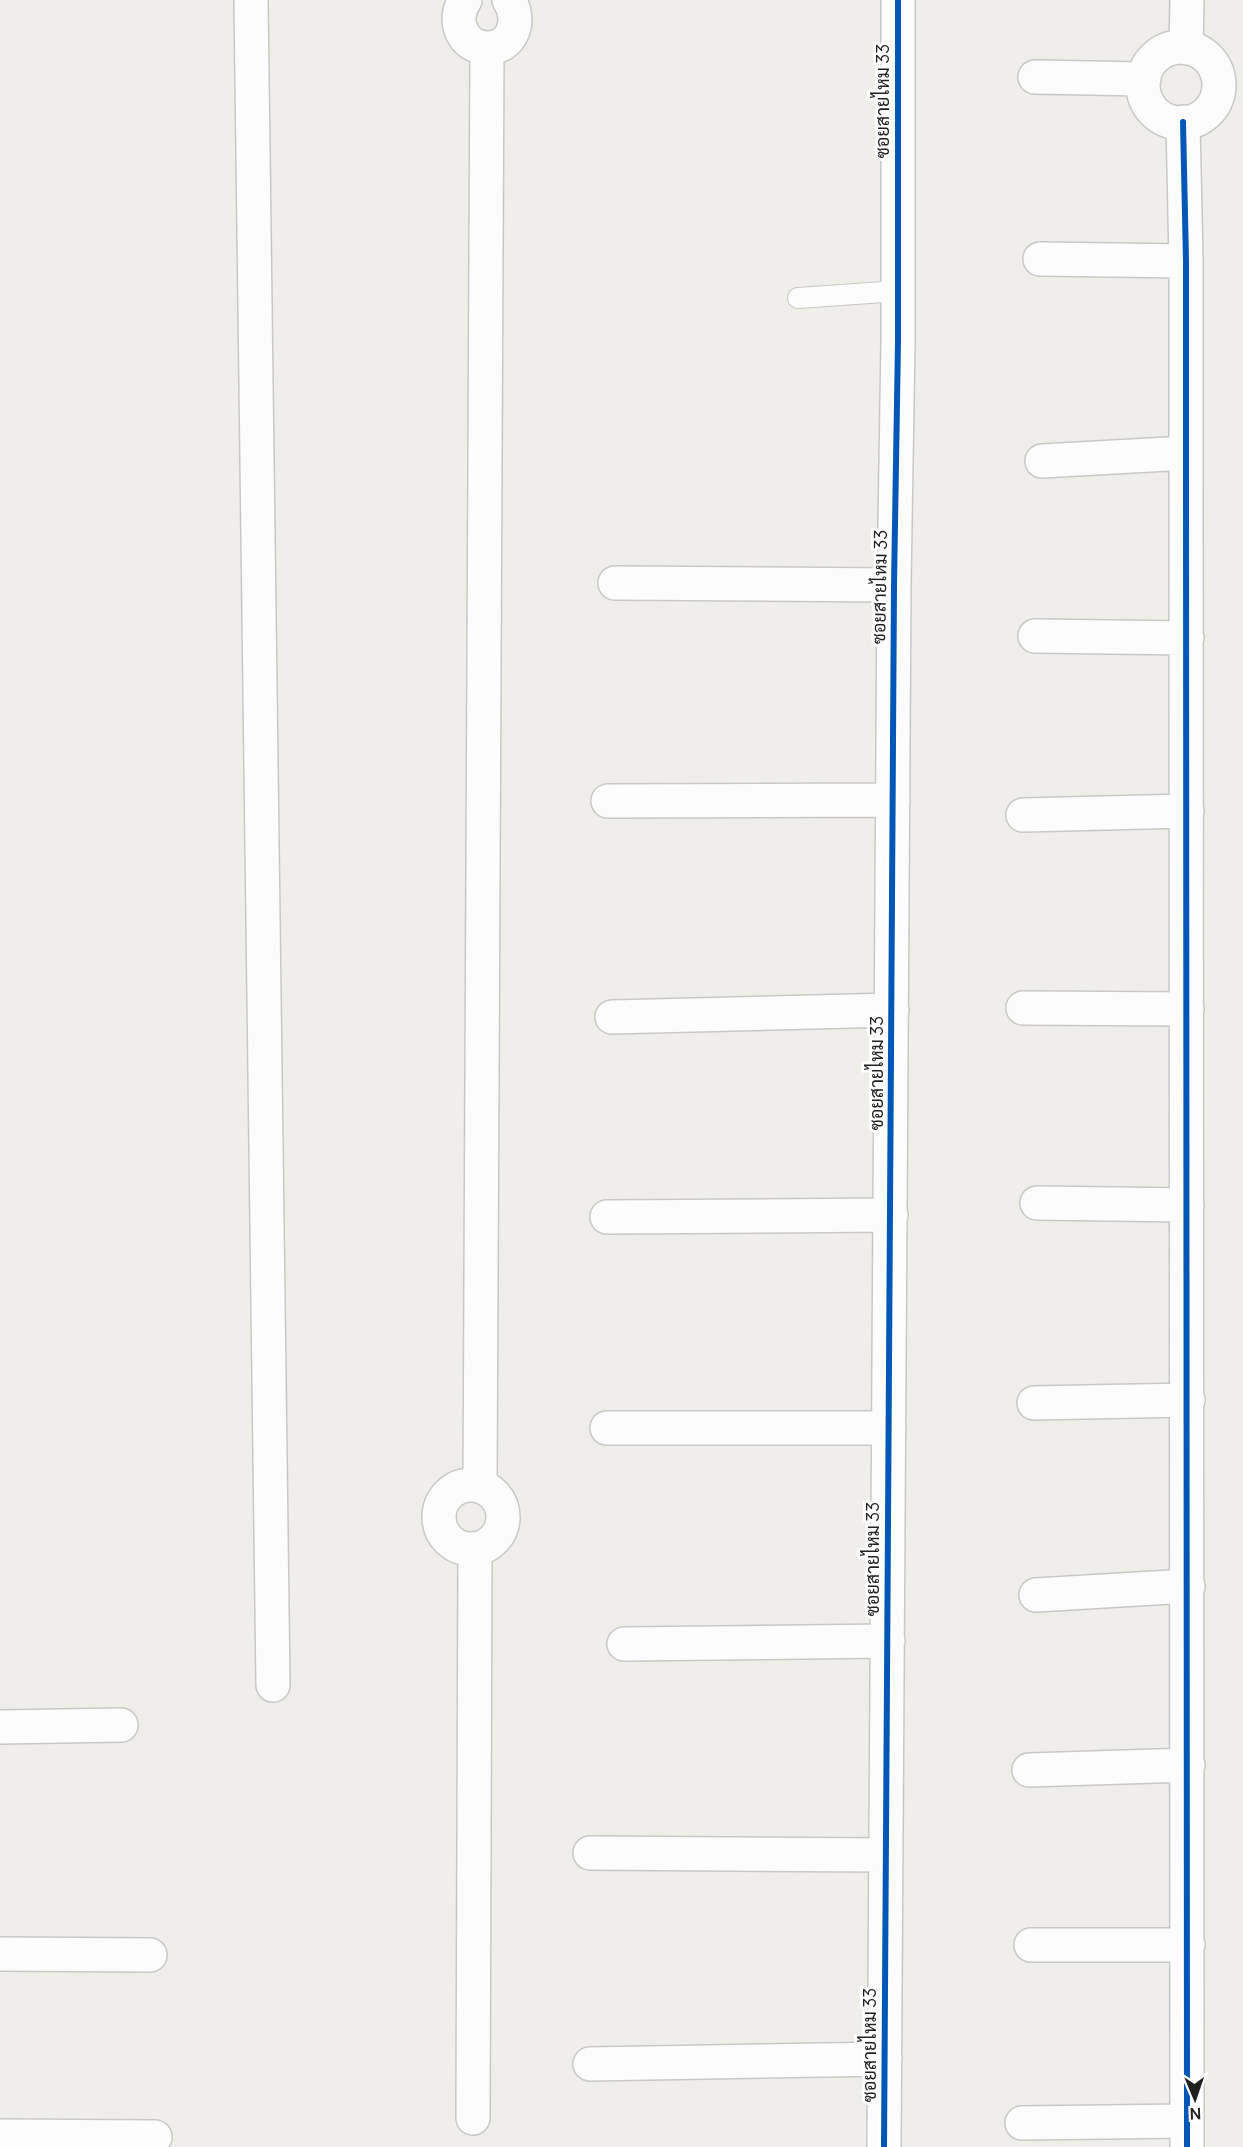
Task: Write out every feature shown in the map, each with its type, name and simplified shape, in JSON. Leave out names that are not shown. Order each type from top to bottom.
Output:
[{"type":"street","points":[[251,0],[273,1685]]},
{"type":"street","points":[[465,0],[460,7],[458,18],[460,30],[466,39],[487,48],[499,45],[508,39],[514,29],[516,18],[509,0]]},
{"type":"street","name":"ซอยสายไหม 33","points":[[884,2147],[898,291],[898,0]]},
{"type":"street","points":[[1186,48],[1187,0]]},
{"type":"street","points":[[480,1486],[487,48]]},
{"type":"street","points":[[1173,48],[1186,48],[1199,52],[1210,60],[1217,71],[1220,84],[1211,109],[1201,118],[1176,123],[1153,111],[1146,99],[1144,80],[1151,62],[1161,53],[1173,48]]},
{"type":"street","points":[[1035,77],[1144,80]]},
{"type":"street","points":[[1022,2123],[1187,2134],[1186,261],[1183,122]]},
{"type":"street","points":[[1040,259],[1186,261]]},
{"type":"street","points":[[1042,461],[1186,453]]},
{"type":"street","points":[[615,584],[894,585]]},
{"type":"street","points":[[1035,636],[1186,638]]},
{"type":"street","points":[[608,801],[893,800]]},
{"type":"street","points":[[1023,815],[1187,811]]},
{"type":"street","points":[[1023,1008],[1187,1009]]},
{"type":"street","points":[[612,1017],[892,1010]]},
{"type":"street","points":[[1037,1203],[1187,1205]]},
{"type":"street","points":[[607,1217],[891,1215]]},
{"type":"street","points":[[1035,1404],[1188,1400]]},
{"type":"street","points":[[607,1428],[889,1428]]},
{"type":"street","points":[[467,1485],[480,1486],[492,1492],[499,1502],[504,1514],[502,1526],[487,1546],[475,1550],[462,1548],[451,1543],[443,1533],[439,1521],[440,1509],[446,1497],[456,1489],[467,1485]]},
{"type":"street","points":[[473,2118],[475,1550]]},
{"type":"street","points":[[1036,1595],[1188,1586]]},
{"type":"street","points":[[624,1644],[888,1641]]},
{"type":"street","points":[[0,1727],[121,1725]]},
{"type":"street","points":[[1029,1770],[1188,1765]]},
{"type":"street","points":[[590,1853],[886,1855]]},
{"type":"street","points":[[1031,1945],[1188,1946]]},
{"type":"street","points":[[0,1954],[150,1955]]},
{"type":"street","points":[[590,2064],[885,2059]]},
{"type":"street","points":[[0,2136],[155,2137]]},
{"type":"lane","points":[[798,298],[898,291]]},
{"type":"cycle path","points":[[884,2147],[894,585],[898,342],[898,0]]},
{"type":"cycle path","points":[[1183,122],[1186,261],[1187,2147]]}]
